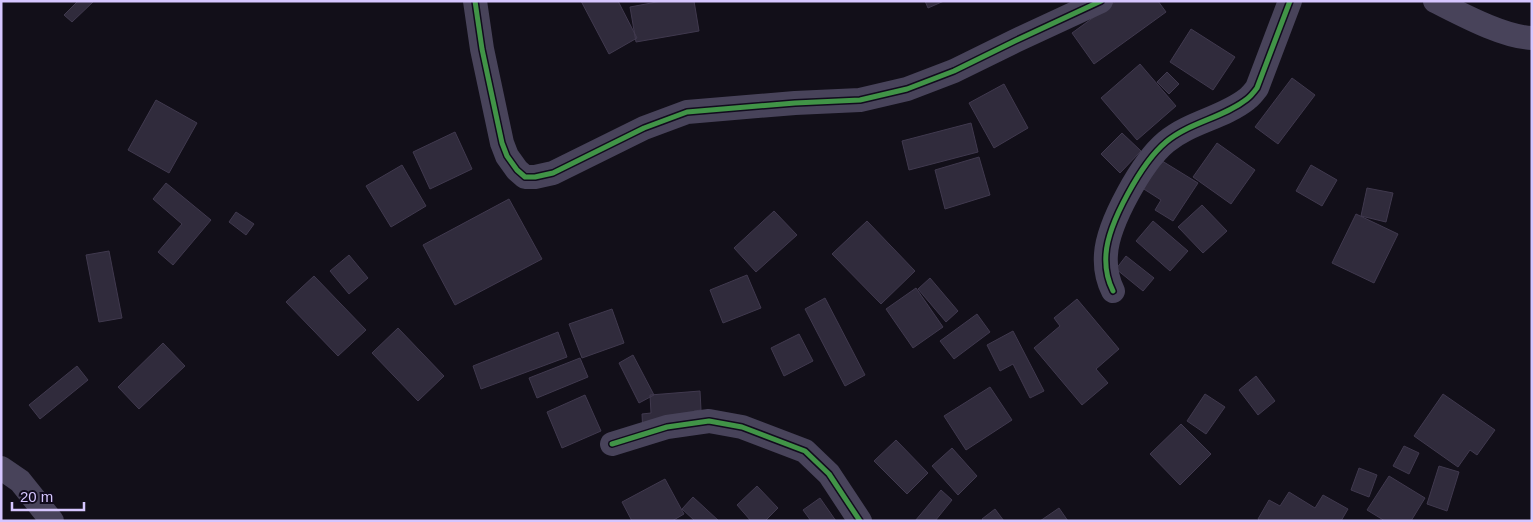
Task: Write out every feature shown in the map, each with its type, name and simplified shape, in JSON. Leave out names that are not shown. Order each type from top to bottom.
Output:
[{"type":"street","points":[[475,1],[482,49],[502,143],[507,156],[517,170],[525,177],[553,173],[644,128],[687,112],[794,103],[860,100],[907,89],[954,71],[1101,1]]},
{"type":"street","points":[[1113,291],[1108,279],[1106,265],[1108,243],[1116,217],[1142,169],[1166,142],[1191,126],[1248,99],[1257,88],[1290,1]]},
{"type":"street","points":[[1435,1],[1487,25],[1532,38]]},
{"type":"street","points":[[612,444],[667,427],[709,420],[742,427],[804,451],[829,474],[860,521]]},
{"type":"street","points":[[1,468],[20,481],[52,521]]},
{"type":"building","points":[[78,1],[94,1],[72,22],[64,15]]},
{"type":"building","points":[[581,1],[618,1],[637,38],[609,54]]},
{"type":"building","points":[[662,1],[694,1],[699,31],[636,42],[630,7]]},
{"type":"building","points":[[925,1],[944,1],[928,8]]},
{"type":"building","points":[[1116,1],[1158,1],[1166,12],[1094,64],[1072,33]]},
{"type":"building","points":[[1191,29],[1235,57],[1213,90],[1170,62]]},
{"type":"building","points":[[1140,64],[1176,106],[1137,140],[1101,98]]},
{"type":"building","points":[[1167,72],[1179,84],[1169,94],[1157,82]]},
{"type":"building","points":[[1292,78],[1315,95],[1278,144],[1255,127]]},
{"type":"building","points":[[1004,84],[1028,128],[994,148],[969,103]]},
{"type":"building","points":[[156,100],[197,123],[169,173],[128,150]]},
{"type":"building","points":[[971,123],[978,152],[909,170],[902,141]]},
{"type":"building","points":[[455,132],[472,169],[430,189],[413,152]]},
{"type":"building","points":[[1122,133],[1141,151],[1120,173],[1101,154]]},
{"type":"building","points":[[1217,143],[1255,170],[1231,204],[1193,177]]},
{"type":"building","points":[[1154,156],[1198,183],[1173,221],[1155,210],[1161,200],[1136,184]]},
{"type":"building","points":[[979,157],[990,195],[945,209],[935,170]]},
{"type":"building","points":[[402,165],[426,206],[391,227],[366,186]]},
{"type":"building","points":[[1311,165],[1337,180],[1322,206],[1296,191]]},
{"type":"building","points":[[166,183],[211,220],[173,265],[158,252],[182,224],[153,199]]},
{"type":"building","points":[[1367,188],[1393,193],[1386,222],[1361,216]]},
{"type":"building","points":[[509,199],[542,259],[455,305],[423,245]]},
{"type":"building","points":[[1202,205],[1227,231],[1203,253],[1178,227]]},
{"type":"building","points":[[774,211],[797,235],[756,272],[734,248]]},
{"type":"building","points":[[236,212],[254,224],[246,235],[229,222]]},
{"type":"building","points":[[1356,214],[1398,234],[1374,283],[1332,263]]},
{"type":"building","points":[[867,221],[915,271],[881,304],[832,254]]},
{"type":"building","points":[[1153,221],[1188,251],[1170,271],[1136,241]]},
{"type":"building","points":[[109,251],[122,318],[99,322],[86,255]]},
{"type":"building","points":[[349,255],[368,278],[349,294],[330,271]]},
{"type":"building","points":[[1126,256],[1154,278],[1143,291],[1116,269]]},
{"type":"building","points":[[747,275],[761,308],[723,323],[710,290]]},
{"type":"building","points":[[314,276],[366,330],[338,356],[286,302]]},
{"type":"building","points":[[930,278],[958,311],[946,322],[918,289]]},
{"type":"building","points":[[916,288],[943,327],[913,348],[886,309]]},
{"type":"building","points":[[825,298],[865,375],[845,386],[805,309]]},
{"type":"building","points":[[1077,299],[1119,349],[1096,369],[1108,383],[1082,405],[1034,348],[1060,326],[1054,318]]},
{"type":"building","points":[[612,309],[624,343],[582,358],[569,324]]},
{"type":"building","points":[[977,314],[990,332],[954,359],[940,341]]},
{"type":"building","points":[[398,328],[444,376],[418,401],[372,353]]},
{"type":"building","points":[[1013,331],[1044,391],[1030,398],[1013,364],[1000,371],[987,345]]},
{"type":"building","points":[[558,332],[567,357],[481,389],[473,366]]},
{"type":"building","points":[[799,334],[813,361],[784,376],[771,348]]},
{"type":"building","points":[[163,343],[185,366],[139,409],[118,387]]},
{"type":"building","points":[[633,355],[654,395],[639,403],[619,363]]},
{"type":"building","points":[[580,358],[588,377],[537,398],[529,378]]},
{"type":"building","points":[[77,366],[88,380],[40,419],[29,405]]},
{"type":"building","points":[[1256,376],[1275,401],[1258,415],[1239,390]]},
{"type":"building","points":[[990,387],[1012,420],[966,450],[944,416]]},
{"type":"building","points":[[700,391],[701,410],[694,411],[695,430],[643,434],[642,414],[651,413],[650,395]]},
{"type":"building","points":[[1205,394],[1225,407],[1206,434],[1187,421]]},
{"type":"building","points":[[1443,394],[1495,430],[1477,455],[1470,450],[1458,467],[1414,436]]},
{"type":"building","points":[[585,395],[601,431],[562,448],[547,412]]},
{"type":"building","points":[[1181,424],[1211,454],[1180,485],[1150,454]]},
{"type":"building","points":[[896,440],[928,473],[907,494],[874,461]]},
{"type":"building","points":[[1404,446],[1419,453],[1409,474],[1393,466]]},
{"type":"building","points":[[952,448],[977,476],[958,495],[932,466]]},
{"type":"building","points":[[1439,466],[1459,472],[1447,511],[1427,504]]},
{"type":"building","points":[[1359,468],[1377,475],[1369,497],[1351,490]]},
{"type":"building","points":[[1389,476],[1425,498],[1411,521],[1385,521],[1367,510]]},
{"type":"building","points":[[665,479],[684,514],[672,521],[632,521],[622,502]]},
{"type":"building","points":[[757,486],[778,508],[765,521],[751,521],[737,505]]},
{"type":"building","points":[[941,490],[952,500],[935,521],[915,521]]},
{"type":"building","points":[[1289,492],[1315,508],[1323,495],[1348,509],[1341,521],[1260,521],[1258,519],[1269,500],[1280,506]]},
{"type":"building","points":[[693,497],[719,521],[695,521],[682,509]]},
{"type":"building","points":[[820,498],[836,521],[811,521],[803,510]]},
{"type":"building","points":[[1059,508],[1068,521],[1040,521]]},
{"type":"building","points":[[995,509],[1004,521],[984,521],[982,519]]},
{"type":"cycle path","points":[[475,1],[482,49],[502,143],[507,156],[517,170],[525,177],[553,173],[644,128],[687,112],[795,103],[860,100],[907,89],[954,71],[1101,1]]},
{"type":"cycle path","points":[[1113,291],[1106,268],[1108,241],[1120,210],[1137,178],[1157,151],[1175,135],[1228,111],[1252,94],[1257,88],[1290,1]]},
{"type":"cycle path","points":[[612,444],[667,427],[709,421],[742,427],[805,451],[829,474],[860,521]]}]
